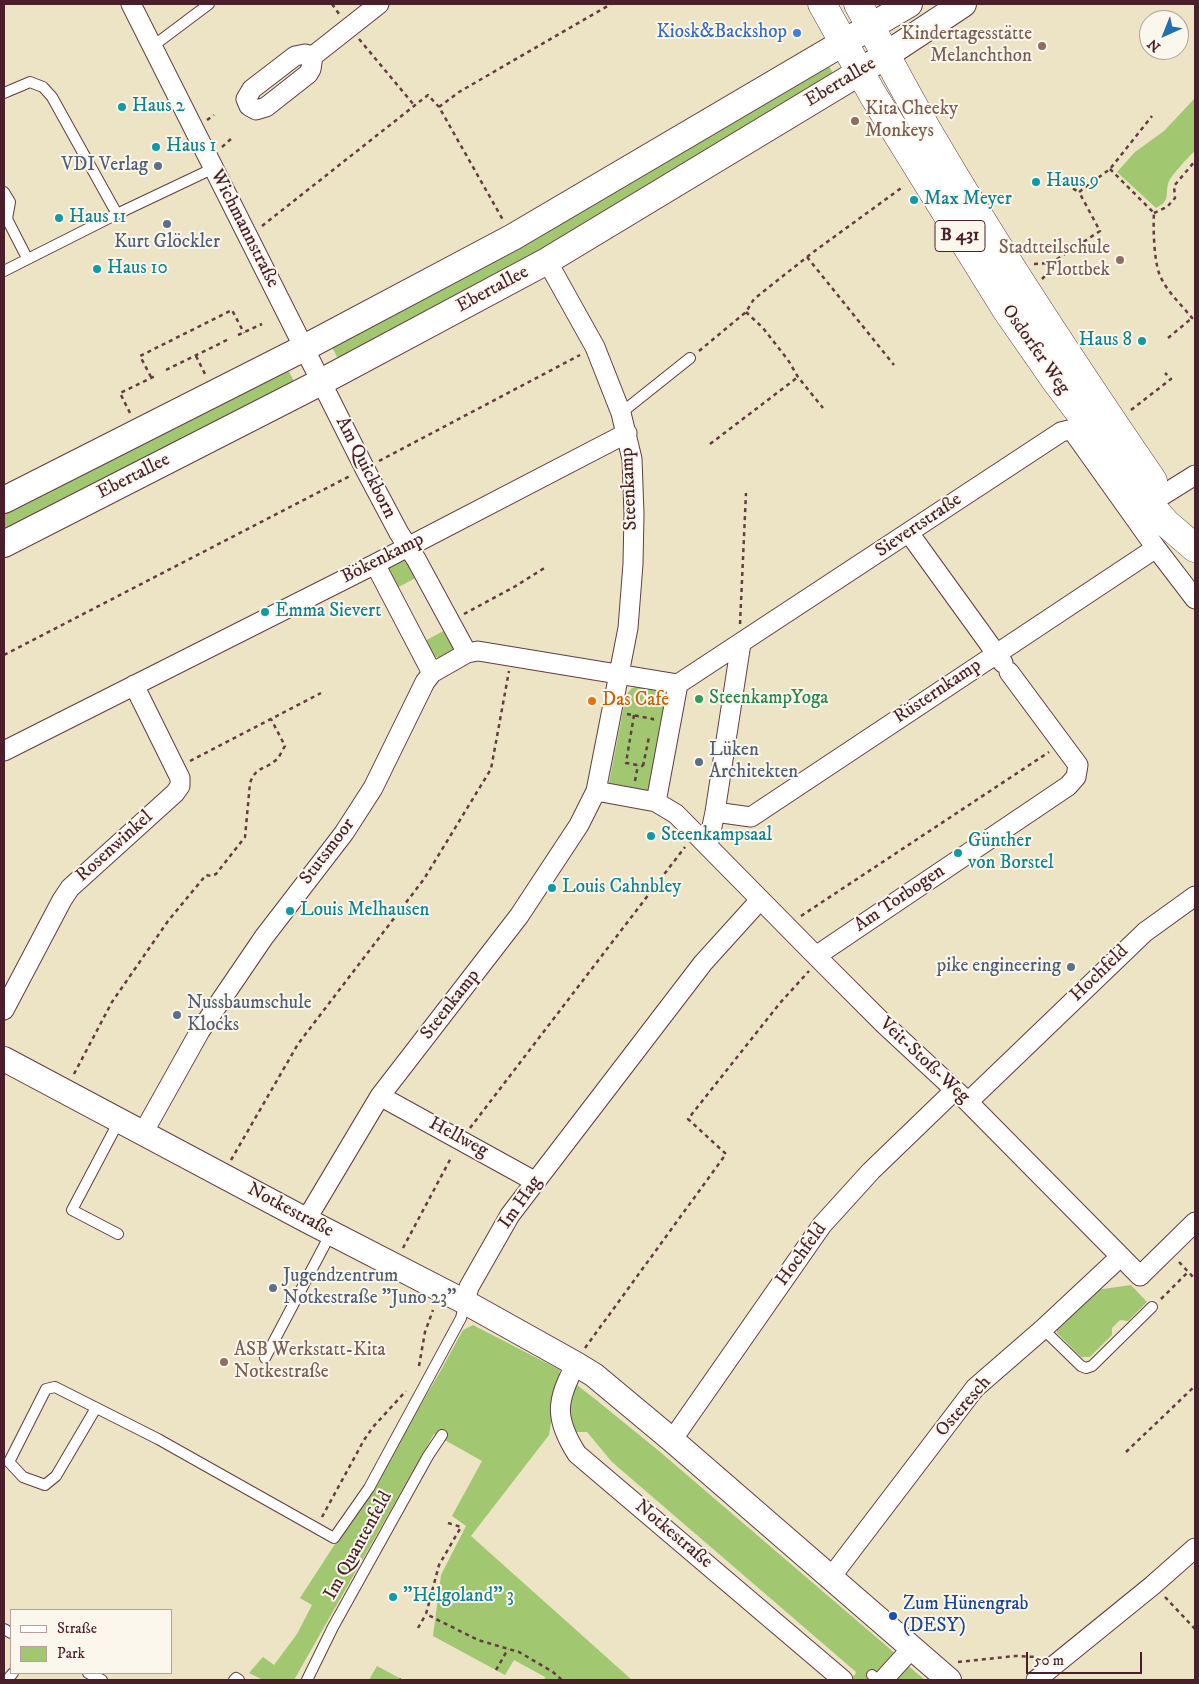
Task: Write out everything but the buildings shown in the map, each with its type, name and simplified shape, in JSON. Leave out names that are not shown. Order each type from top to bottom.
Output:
[{"type":"main road","name":"Osdorfer Weg","points":[[822,4],[860,72],[1007,310],[1066,396],[1144,498],[1167,524],[1195,548]]},
{"type":"main road","name":"Ebertallee","points":[[4,500],[304,348],[513,237],[844,42],[864,15],[909,4]]},
{"type":"main road","name":"Ebertallee","points":[[4,544],[321,382],[547,262],[860,72],[964,4]]},
{"type":"main road","name":"Osdorfer Weg","points":[[864,15],[935,143],[1010,266],[1195,544]]},
{"type":"street","name":"Wichmannstraße","points":[[131,4],[215,160],[321,382]]},
{"type":"street","points":[[313,56],[379,4]]},
{"type":"street","name":"Steenkamp","points":[[306,1220],[380,1096],[529,902],[580,825],[596,791],[628,628],[634,514],[632,459],[621,413],[595,347],[547,262]]},
{"type":"street","name":"Am Quickborn","points":[[321,382],[365,469],[467,653]]},
{"type":"street","points":[[1066,396],[1069,430],[1074,434],[1195,599]]},
{"type":"street","name":"Sievertstraße","points":[[678,684],[1061,432],[1069,430]]},
{"type":"street","name":"Bökenkamp","points":[[4,751],[374,564],[627,433]]},
{"type":"street","points":[[1163,496],[1195,475]]},
{"type":"street","name":"Am Torbogen","points":[[818,958],[1068,786],[1076,777],[1078,765],[909,533]]},
{"type":"street","name":"Rüsternkamp","points":[[715,812],[751,817],[1003,664],[1156,548]]},
{"type":"street","points":[[374,564],[432,673]]},
{"type":"street","points":[[596,791],[656,802],[676,814],[702,840],[715,812],[741,643]]},
{"type":"street","points":[[467,653],[478,651],[678,684],[656,802]]},
{"type":"street","name":"Stutsmoor","points":[[143,1133],[206,1023],[264,937],[344,833],[373,788],[425,682],[432,673],[467,653]]},
{"type":"street","name":"Rosenwinkel","points":[[4,1010],[66,894],[85,874],[175,793],[180,786],[180,778],[176,769],[134,685]]},
{"type":"street","name":"Veit-Stoß-Weg","points":[[702,840],[884,1024],[962,1096],[1140,1276],[1167,1250]]},
{"type":"street","name":"Hochfeld","points":[[672,1440],[822,1225],[870,1171],[962,1096],[1138,938],[1195,896]]},
{"type":"street","name":"Im Hag","points":[[465,1302],[469,1287],[510,1215],[703,962],[760,900]]},
{"type":"street","name":"Notkestraße","points":[[4,1059],[331,1233],[465,1302],[580,1357],[594,1375],[912,1648],[952,1671]]},
{"type":"street","name":"Hellweg","points":[[380,1096],[536,1182]]},
{"type":"street","points":[[1167,1250],[1195,1222]]},
{"type":"street","name":"Osteresch","points":[[831,1577],[975,1388],[1043,1329],[1120,1257]]},
{"type":"street","name":"Notkestraße","points":[[580,1357],[564,1389],[560,1403],[561,1418],[566,1436],[577,1454],[843,1680]]},
{"type":"street","points":[[1036,1680],[1153,1585],[1195,1548]]},
{"type":"street","points":[[878,1678],[912,1648]]},
{"type":"lane","points":[[152,46],[209,4]]},
{"type":"lane","points":[[4,94],[30,82],[43,87],[52,97],[116,214]]},
{"type":"lane","points":[[4,270],[116,214],[215,160]]},
{"type":"lane","points":[[4,192],[10,202],[7,220],[27,258]]},
{"type":"lane","points":[[621,413],[690,358]]},
{"type":"lane","points":[[118,1234],[72,1210],[119,1121]]},
{"type":"lane","points":[[264,1358],[331,1233]]},
{"type":"lane","name":"Im Hag","points":[[316,1528],[334,1538],[369,1488],[461,1318],[465,1302]]},
{"type":"lane","points":[[1043,1329],[1081,1366],[1086,1368],[1092,1366],[1152,1307]]},
{"type":"lane","points":[[96,1408],[56,1476],[45,1485],[23,1477],[9,1462],[46,1388],[55,1387],[158,1439],[316,1528]]},
{"type":"lane","name":"Im Quantenfeld","points":[[311,1679],[333,1628],[428,1456],[442,1435]]},
{"type":"lane","points":[[90,1674],[102,1680]]},
{"type":"lane","points":[[234,1680],[236,1678],[239,1680]]},
{"type":"path","points":[[332,4],[343,18]]},
{"type":"path","points":[[439,107],[459,92],[611,4]]},
{"type":"path","points":[[359,38],[414,105]]},
{"type":"path","points":[[256,231],[428,95],[439,107],[513,237]]},
{"type":"path","points":[[1079,192],[1110,169],[1152,116]]},
{"type":"path","points":[[215,160],[232,138]]},
{"type":"path","points":[[1154,213],[1167,206],[1175,198],[1174,186],[1195,161]]},
{"type":"path","points":[[1110,169],[1154,213],[1153,232],[1159,272],[1168,289],[1194,318],[1168,338]]},
{"type":"path","points":[[1032,264],[1051,263],[1100,231],[1079,192],[1059,181]]},
{"type":"path","points":[[690,358],[746,312],[754,299],[807,257],[900,189]]},
{"type":"path","points":[[807,257],[894,365]]},
{"type":"path","points":[[1041,280],[1049,272],[1051,263]]},
{"type":"path","points":[[151,378],[140,356],[232,310],[244,333]]},
{"type":"path","points":[[746,312],[762,328],[783,354],[798,377],[824,408]]},
{"type":"path","points":[[238,335],[262,324]]},
{"type":"path","points":[[166,370],[230,339]]},
{"type":"path","points":[[4,655],[365,469],[595,347]]},
{"type":"path","points":[[196,356],[209,382]]},
{"type":"path","points":[[1131,410],[1171,379],[1165,373]]},
{"type":"path","points":[[133,419],[120,393],[157,375]]},
{"type":"path","points":[[710,444],[798,377]]},
{"type":"path","points":[[741,643],[739,633],[746,493]]},
{"type":"path","points":[[450,622],[546,567]]},
{"type":"path","points":[[230,1161],[298,1044],[424,879],[491,770],[511,656]]},
{"type":"path","points":[[176,769],[321,693]]},
{"type":"path","points":[[620,712],[653,719],[644,766]]},
{"type":"path","points":[[634,715],[626,763],[650,767]]},
{"type":"path","points":[[72,1077],[112,1002],[168,921],[206,875],[216,874],[245,837],[252,776],[256,771],[277,760],[284,746],[271,719]]},
{"type":"path","points":[[786,926],[1062,743]]},
{"type":"path","points":[[401,1251],[461,1139],[702,840]]},
{"type":"path","points":[[580,1357],[726,1154],[688,1119],[818,958]]},
{"type":"path","points":[[1167,1250],[1195,1279]]},
{"type":"path","points":[[1152,1307],[1188,1272]]},
{"type":"path","points":[[419,1366],[425,1332],[433,1310]]},
{"type":"path","points":[[1126,1452],[1195,1386]]},
{"type":"path","points":[[316,1528],[372,1427],[406,1390]]},
{"type":"path","points":[[418,1628],[426,1614],[439,1566],[461,1527],[448,1523]]},
{"type":"path","points":[[1153,1585],[1195,1629]]},
{"type":"path","points":[[426,1614],[478,1640],[519,1652],[554,1672],[562,1680]]},
{"type":"path","points":[[496,1670],[508,1649]]},
{"type":"path","points":[[952,1671],[1015,1656],[1064,1658]]},
{"type":"green space","points":[[826,61],[834,75],[544,249],[341,365],[330,343]]},
{"type":"green space","points":[[1195,98],[1195,151],[1171,178],[1166,199],[1156,208],[1117,172],[1135,152],[1164,131]]},
{"type":"green space","points":[[288,370],[295,383],[4,531],[4,512]]},
{"type":"green space","points":[[406,559],[419,576],[395,589],[389,575],[390,565],[392,561]]},
{"type":"green space","points":[[447,629],[453,643],[453,652],[441,657],[435,657],[423,642]]},
{"type":"green space","points":[[637,687],[660,691],[667,697],[652,787],[646,794],[612,788],[609,783],[626,695],[632,688]]},
{"type":"green space","points":[[1131,1285],[1147,1302],[1128,1321],[1120,1320],[1112,1328],[1112,1335],[1090,1357],[1081,1357],[1057,1333],[1057,1330],[1096,1290]]},
{"type":"green space","points":[[473,1325],[560,1370],[549,1435],[471,1536],[632,1680],[544,1680],[545,1677],[514,1660],[505,1675],[433,1636],[441,1575],[466,1526],[452,1516],[482,1461],[434,1434],[294,1680],[263,1680],[249,1673],[263,1657],[274,1665],[297,1634],[312,1605],[300,1598],[372,1487],[463,1330]]},
{"type":"green space","points":[[573,1382],[659,1451],[897,1655],[874,1680],[849,1680],[846,1678],[855,1675],[856,1672],[612,1462],[587,1432],[575,1432],[568,1407],[569,1394]]},
{"type":"green space","points":[[906,1664],[925,1680],[891,1680]]},
{"type":"green space","points":[[377,1666],[403,1680],[369,1680]]},
{"type":"place","name":"Kiosk&Backshop","points":[[797,33]]},
{"type":"place","name":"Kindertagesstätte Melanchthon","points":[[1042,46]]},
{"type":"place","name":"Haus 2","points":[[122,107]]},
{"type":"place","name":"Kita Cheeky Monkeys","points":[[855,121]]},
{"type":"place","name":"Haus 1","points":[[156,147]]},
{"type":"place","name":"VDI Verlag","points":[[158,166]]},
{"type":"place","name":"Haus 9","points":[[1036,182]]},
{"type":"place","name":"Max Meyer","points":[[914,200]]},
{"type":"place","name":"Haus 11","points":[[59,218]]},
{"type":"place","name":"Kurt Glöckler","points":[[167,224]]},
{"type":"place","name":"Stadtteilschule Flottbek","points":[[1120,260]]},
{"type":"place","name":"Haus 10","points":[[97,269]]},
{"type":"place","name":"Haus 8","points":[[1142,341]]},
{"type":"place","name":"Emma Sievert","points":[[265,612]]},
{"type":"place","name":"SteenkampYoga","points":[[699,699]]},
{"type":"place","name":"Das Cafe","points":[[592,701]]},
{"type":"place","name":"Lüken Architekten","points":[[699,762]]},
{"type":"place","name":"Steenkampsaal","points":[[651,836]]},
{"type":"place","name":"Günther von Borstel","points":[[958,853]]},
{"type":"place","name":"Louis Cahnbley","points":[[552,888]]},
{"type":"place","name":"Louis Melhausen","points":[[290,911]]},
{"type":"place","name":"pike engineering","points":[[1071,967]]},
{"type":"place","name":"Nussbaumschule Klocks","points":[[177,1015]]},
{"type":"place","name":"Jugendzentrum Notkestraße \"Juno 23\"","points":[[273,1288]]},
{"type":"place","name":"ASB Werkstatt-Kita Notkestraße","points":[[224,1362]]},
{"type":"place","name":"\"Helgoland\" 3","points":[[393,1597]]},
{"type":"place","name":"Zum Hünengrab (DESY)","points":[[893,1616]]}]
